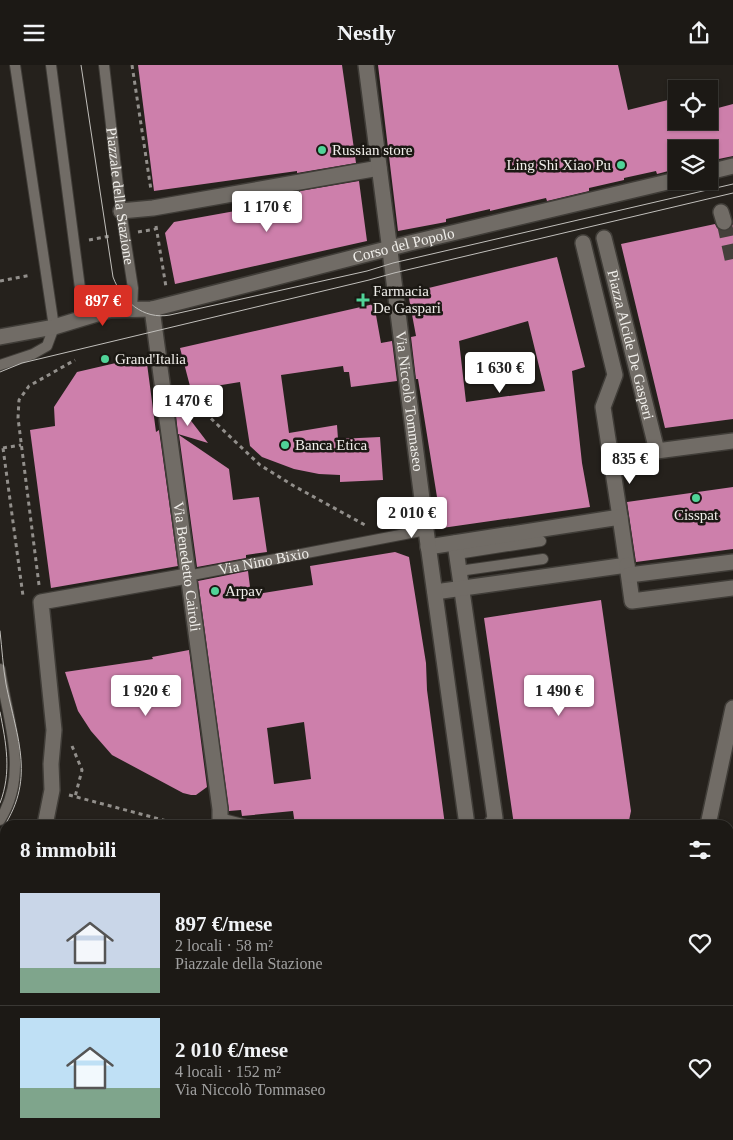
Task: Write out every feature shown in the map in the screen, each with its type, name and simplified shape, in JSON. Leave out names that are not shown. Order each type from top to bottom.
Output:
[{"type":"street","name":"Via Niccolò Tommaseo","points":[[366,65],[428,547],[466,820]]},
{"type":"street","points":[[718,170],[733,166]]},
{"type":"street","points":[[121,211],[153,208],[379,168]]},
{"type":"street","name":"Corso del Popolo","points":[[132,310],[152,309],[391,248],[668,182]]},
{"type":"street","name":"Piazza Alcide De Gasperi","points":[[604,238],[657,451]]},
{"type":"street","name":"Piazza Alcide De Gasperi","points":[[583,243],[615,375],[602,407],[632,601],[733,588]]},
{"type":"street","name":"Via Benedetto Cairoli","points":[[152,309],[220,820]]},
{"type":"street","points":[[0,337],[54,327],[110,310],[132,310]]},
{"type":"street","points":[[611,457],[733,441]]},
{"type":"street","points":[[428,547],[456,548],[620,517]]},
{"type":"street","points":[[456,548],[495,818],[494,820]]},
{"type":"street","points":[[435,592],[628,570],[733,562]]},
{"type":"street","name":"Via Nino Bixio","points":[[41,602],[187,575]]},
{"type":"street","points":[[41,602],[54,730],[50,763],[52,790],[46,820]]},
{"type":"street","points":[[709,820],[733,708]]},
{"type":"lane","points":[[0,365],[33,354],[46,346],[54,327],[15,65]]},
{"type":"lane","points":[[51,65],[84,319]]},
{"type":"lane","name":"Piazzale della Stazione","points":[[104,65],[121,211],[134,288],[132,310]]},
{"type":"lane","name":"Via Nino Bixio","points":[[187,575],[426,530]]},
{"type":"lane","points":[[456,548],[541,541]]},
{"type":"lane","points":[[459,571],[544,559]]},
{"type":"lane","points":[[0,669],[16,759],[16,775],[13,789],[0,820]]},
{"type":"path","points":[[132,65],[165,284]]},
{"type":"path","points":[[41,602],[18,419],[19,400],[29,385],[75,361]]},
{"type":"path","points":[[161,375],[193,401],[260,465],[369,527]]},
{"type":"path","points":[[0,445],[3,448],[21,445]]},
{"type":"path","points":[[70,739],[82,770],[75,797],[163,820]]},
{"type":"building","points":[[138,65],[342,65],[356,163],[297,173],[297,171],[154,191]]},
{"type":"building","points":[[378,65],[618,65],[628,110],[668,100],[668,130],[718,130],[718,108],[733,104],[733,156],[718,159],[718,140],[668,140],[668,171],[657,174],[656,171],[624,178],[624,180],[589,188],[589,191],[547,201],[546,198],[490,211],[490,209],[446,219],[446,222],[398,231]]},
{"type":"building","points":[[359,181],[367,241],[175,284],[165,233],[174,222],[301,199],[300,191]]},
{"type":"building","points":[[715,224],[722,231],[730,229],[733,224],[733,419],[665,428],[621,244]]},
{"type":"building","points":[[557,257],[585,367],[572,371],[582,463],[590,507],[442,528],[418,379],[416,379],[411,337],[416,336],[408,293]],"holes":[[[528,321],[545,391],[466,402],[459,341]]]},
{"type":"building","points":[[374,304],[381,343],[392,341],[397,381],[351,387],[349,372],[344,372],[343,366],[281,375],[289,433],[337,425],[338,439],[380,437],[383,480],[340,482],[340,475],[319,474],[294,469],[262,457],[250,446],[240,382],[191,390],[180,348]]},
{"type":"building","points":[[146,356],[156,432],[159,430],[178,566],[51,588],[30,430],[55,426],[54,407],[77,372]]},
{"type":"building","points":[[182,409],[208,443],[178,434],[176,415]]},
{"type":"building","points":[[179,435],[229,469],[233,500],[259,497],[267,552],[197,567]]},
{"type":"building","points":[[733,487],[733,549],[636,562],[627,502]]},
{"type":"building","points":[[395,552],[409,557],[426,663],[427,690],[444,820],[294,820],[293,811],[242,816],[241,810],[229,811],[198,581],[248,571],[251,595],[313,585],[310,566]],"holes":[[[304,722],[311,779],[274,784],[267,728]]]},
{"type":"building","points":[[601,600],[631,811],[629,820],[513,820],[484,618]]},
{"type":"building","points":[[189,650],[207,787],[196,795],[183,793],[112,755],[91,731],[78,711],[65,672],[153,659],[152,657]]},
{"type":"tunnel","points":[[724,222],[733,263]]},
{"type":"tram line","points":[[81,65],[113,277],[128,301],[142,312],[151,315],[170,315],[367,271],[393,263],[733,184]]},
{"type":"tram line","points":[[0,372],[22,363],[733,193]]},
{"type":"tram line","points":[[0,631],[6,684],[21,759],[18,795],[7,820]]},
{"type":"tram line","points":[[0,712],[7,757],[6,780],[0,803]]},
{"type":"place","name":"Russian store","points":[[322,150]]},
{"type":"place","name":"Ling Shi Xiao Pu","points":[[621,165]]},
{"type":"place","name":"Farmacia De Gaspari","points":[[363,300]]},
{"type":"place","name":"Grand'Italia","points":[[105,359]]},
{"type":"place","name":"Banca Etica","points":[[285,445]]},
{"type":"place","name":"Cisspat","points":[[696,498]]},
{"type":"place","name":"Arpav","points":[[215,591]]}]
